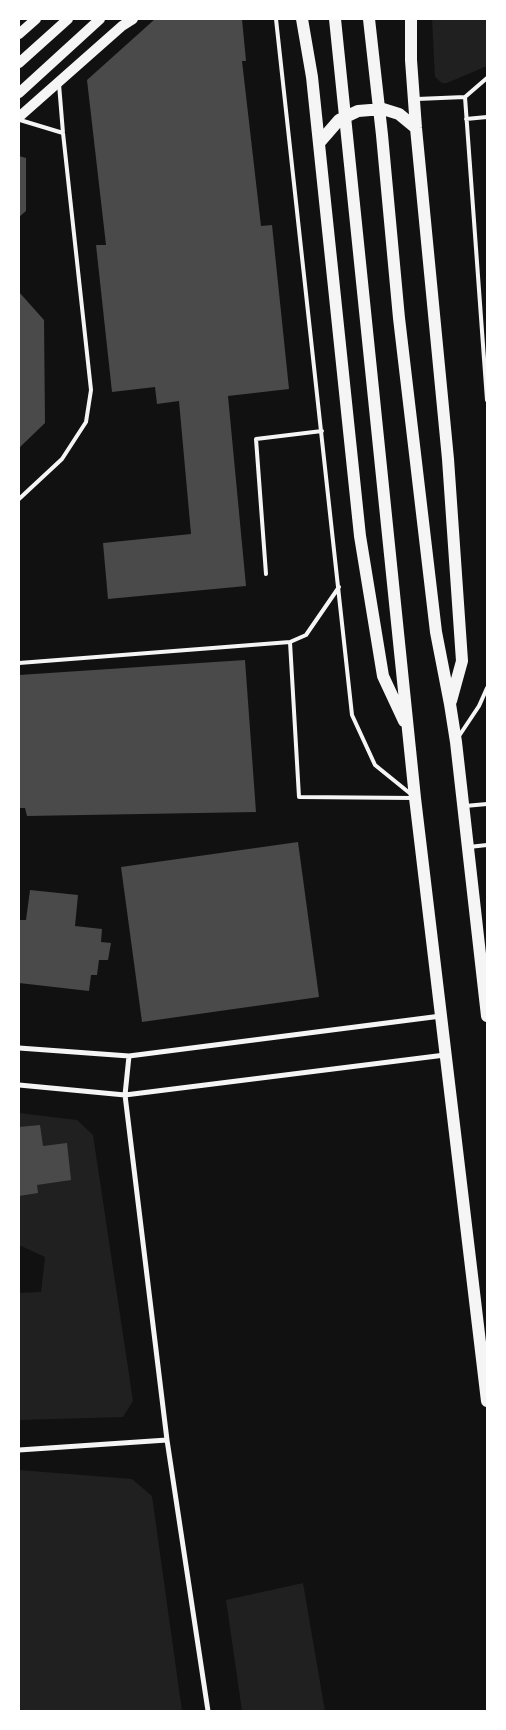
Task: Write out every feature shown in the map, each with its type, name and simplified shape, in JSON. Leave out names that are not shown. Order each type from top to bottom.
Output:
[{"type":"main road","points":[[19,34],[34,19]]},
{"type":"main road","points":[[19,63],[68,19]]},
{"type":"main road","points":[[19,93],[100,19]]},
{"type":"main road","points":[[19,118],[122,26],[133,19]]},
{"type":"main road","points":[[302,19],[312,77],[360,536],[383,676],[409,732]]},
{"type":"main road","points":[[335,19],[415,798],[487,1401]]},
{"type":"main road","points":[[369,19],[399,318],[436,632],[456,742],[487,1016]]},
{"type":"main road","points":[[412,19],[411,60],[416,128],[448,459],[462,661],[450,704]]},
{"type":"main road","points":[[319,143],[340,120],[358,111],[384,109],[399,114],[416,128]]},
{"type":"street","points":[[19,1048],[129,1056],[441,1016]]},
{"type":"street","points":[[19,1085],[125,1095],[446,1055]]},
{"type":"street","points":[[129,1056],[125,1095],[167,1440],[208,1711]]},
{"type":"street","points":[[19,1450],[167,1440]]},
{"type":"lane","points":[[276,19],[352,715],[375,765],[415,798]]},
{"type":"lane","points":[[414,99],[465,96],[487,78]]},
{"type":"lane","points":[[19,499],[62,459],[86,422],[91,390],[59,83]]},
{"type":"lane","points":[[465,96],[485,339],[487,400]]},
{"type":"lane","points":[[466,119],[487,117]]},
{"type":"lane","points":[[19,118],[63,133]]},
{"type":"lane","points":[[266,574],[256,440],[322,431]]},
{"type":"lane","points":[[19,663],[290,642],[306,635],[339,588]]},
{"type":"lane","points":[[290,642],[299,797],[415,798]]},
{"type":"lane","points":[[456,742],[479,706],[487,688]]},
{"type":"lane","points":[[462,807],[487,804]]},
{"type":"lane","points":[[467,847],[487,845]]},
{"type":"shaded area","points":[[432,19],[487,19],[487,66],[447,83],[442,83],[435,77]]},
{"type":"shaded area","points":[[19,1113],[77,1120],[93,1135],[133,1401],[123,1417],[19,1420],[19,1293],[41,1292],[45,1257],[19,1245]]},
{"type":"shaded area","points":[[19,1470],[132,1479],[152,1496],[182,1711],[19,1711]]},
{"type":"shaded area","points":[[303,1583],[325,1711],[242,1711],[226,1600]]},
{"type":"building","points":[[155,19],[242,19],[246,61],[242,61],[261,226],[272,225],[289,389],[228,396],[246,586],[108,599],[103,543],[191,534],[179,401],[157,404],[155,387],[112,392],[96,245],[106,245],[87,80]]},
{"type":"building","points":[[19,156],[26,158],[26,211],[19,217]]},
{"type":"building","points":[[19,292],[44,320],[45,423],[19,448]]},
{"type":"building","points":[[245,660],[256,812],[27,816],[25,808],[19,808],[19,675]]},
{"type":"building","points":[[298,842],[319,997],[142,1022],[121,867]]},
{"type":"building","points":[[30,890],[78,895],[75,926],[102,929],[101,942],[111,943],[108,960],[99,960],[97,975],[91,975],[89,991],[19,983],[19,920],[26,920]]},
{"type":"building","points":[[40,1125],[43,1146],[67,1143],[71,1180],[37,1185],[38,1193],[19,1196],[19,1127]]}]
